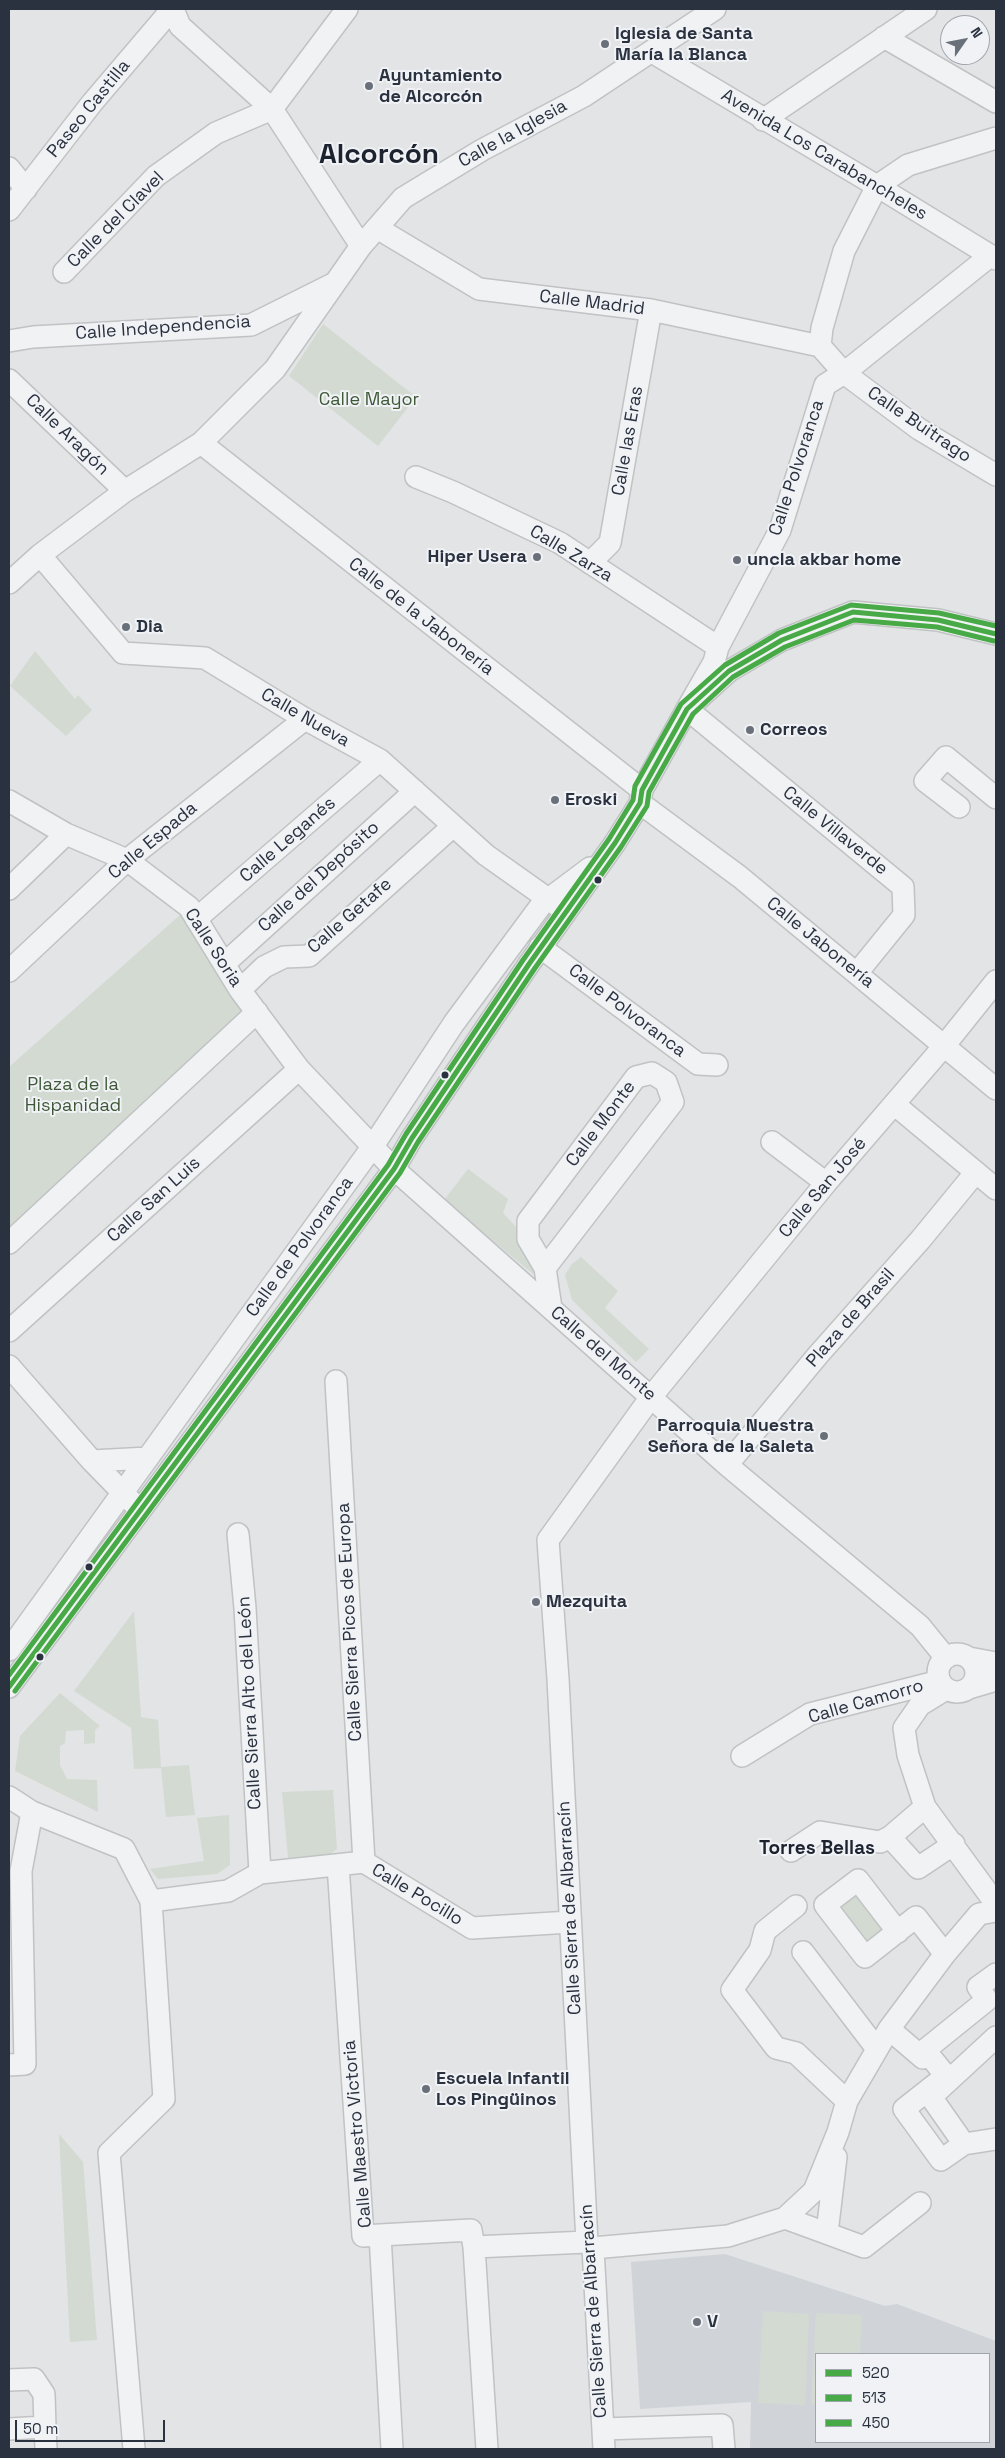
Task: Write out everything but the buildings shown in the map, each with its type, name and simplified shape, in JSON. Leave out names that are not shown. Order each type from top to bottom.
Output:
[{"type":"street","points":[[9,582],[125,491],[201,442],[275,369],[338,282],[361,246],[272,109],[180,26],[173,9]]},
{"type":"street","name":"Paseo Castilla","points":[[9,210],[92,103],[173,9]]},
{"type":"street","points":[[272,109],[347,9]]},
{"type":"street","name":"Calle la Iglesia","points":[[361,246],[403,198],[473,155],[584,96],[715,9]]},
{"type":"street","points":[[764,120],[926,9]]},
{"type":"street","points":[[884,38],[996,102]]},
{"type":"street","name":"Avenida Los Carabancheles","points":[[652,52],[877,186],[993,258]]},
{"type":"street","name":"Calle del Clavel","points":[[64,272],[156,176],[216,133],[272,109]]},
{"type":"street","points":[[993,258],[844,373],[820,346],[822,328],[844,251],[877,186],[908,165],[996,138]]},
{"type":"street","points":[[9,168],[26,189]]},
{"type":"street","name":"Calle Madrid","points":[[377,228],[478,289],[650,310],[820,346]]},
{"type":"street","name":"Calle Independencia","points":[[9,341],[33,337],[251,325],[338,282]]},
{"type":"street","name":"Calle las Eras","points":[[590,563],[610,543],[650,310]]},
{"type":"street","name":"Calle Buitrago","points":[[844,373],[919,429],[996,475]]},
{"type":"street","name":"Calle Polvoranca","points":[[687,709],[714,662],[718,647],[780,530],[825,385],[844,373]]},
{"type":"street","name":"Calle Aragón","points":[[9,380],[125,491]]},
{"type":"street","name":"Calle de la Jabonería","points":[[201,442],[641,797]]},
{"type":"street","name":"Calle Zarza","points":[[416,477],[453,492],[560,543],[718,647]]},
{"type":"street","name":"Calle Nueva","points":[[40,556],[123,653],[204,658],[305,719],[380,760],[486,855],[566,912]]},
{"type":"street","name":"Calle de Polvoranca","points":[[9,1687],[394,1168],[412,1138],[540,947],[604,857],[641,797],[687,709],[729,671],[782,640],[853,612],[938,620],[996,634]]},
{"type":"street","name":"Calle Villaverde","points":[[687,709],[904,887],[904,915],[857,972]]},
{"type":"street","name":"Calle Espada","points":[[9,971],[128,860],[305,719]]},
{"type":"street","points":[[959,807],[925,781],[946,757],[996,798]]},
{"type":"street","name":"Calle Leganés","points":[[196,919],[380,760]]},
{"type":"street","name":"Calle del Depósito","points":[[224,964],[415,791]]},
{"type":"street","name":"Calle Jabonería","points":[[641,797],[857,972],[996,1089]]},
{"type":"street","name":"Calle Soria","points":[[9,801],[66,834],[128,860],[189,907],[240,990],[299,1069]]},
{"type":"street","name":"Calle Getafe","points":[[240,990],[264,967],[284,957],[309,956],[453,826]]},
{"type":"street","points":[[9,889],[66,834]]},
{"type":"street","name":"Calle de Polvoranca","points":[[9,1650],[373,1146],[454,1023],[542,904],[604,857]]},
{"type":"street","name":"Calle Polvoranca","points":[[540,947],[698,1064],[717,1066]]},
{"type":"street","name":"Calle San José","points":[[651,1397],[826,1183],[944,1046],[996,982]]},
{"type":"street","points":[[9,1243],[257,1012]]},
{"type":"street","name":"Calle del Monte","points":[[299,1069],[394,1168],[727,1465],[920,1626],[946,1658]]},
{"type":"street","name":"Calle San Luis","points":[[9,1331],[299,1069]]},
{"type":"street","name":"Calle Monte","points":[[545,1268],[673,1102],[666,1082],[652,1073],[636,1077],[528,1221],[528,1239],[545,1268],[551,1308]]},
{"type":"street","points":[[894,1104],[996,1189]]},
{"type":"street","points":[[772,1142],[826,1183]]},
{"type":"street","name":"Plaza de Brasil","points":[[727,1465],[818,1354],[921,1238],[976,1172]]},
{"type":"street","points":[[13,1381],[140,1510]]},
{"type":"street","name":"Calle Sierra Picos de Europa","points":[[336,1381],[364,1862]]},
{"type":"street","name":"Calle Sierra de Albarracín","points":[[604,2439],[590,2245],[570,1922],[558,1679],[548,1540],[651,1397]]},
{"type":"street","points":[[92,1461],[148,1458]]},
{"type":"street","name":"Calle Sierra Alto del León","points":[[238,1534],[245,1608],[260,1873]]},
{"type":"street","points":[[996,1663],[956,1654],[946,1658],[940,1664],[938,1673],[943,1685],[956,1693],[996,1680]]},
{"type":"street","points":[[969,1658],[974,1663],[977,1673],[974,1683],[969,1688]]},
{"type":"street","points":[[943,1685],[920,1705],[904,1728],[908,1756],[925,1807],[954,1844],[996,1904]]},
{"type":"street","name":"Calle Camorro","points":[[742,1756],[810,1714],[943,1685]]},
{"type":"street","points":[[10,1797],[32,1812],[124,1849],[151,1901],[164,2099],[109,2153],[134,2449]]},
{"type":"street","points":[[791,1852],[820,1832],[880,1842],[890,1837],[925,1807]]},
{"type":"street","points":[[17,2065],[16,1954],[20,1871],[32,1812]]},
{"type":"street","points":[[890,1837],[918,1868],[954,1844]]},
{"type":"street","name":"Calle Pocillo","points":[[151,1901],[228,1892],[260,1873],[364,1862],[472,1928],[570,1922]]},
{"type":"street","name":"Calle Maestro Victoria","points":[[338,1865],[363,2236],[380,2235],[392,2449]]},
{"type":"street","points":[[796,1906],[765,1930],[760,1950],[732,1990],[776,2048],[796,2054],[846,2101]]},
{"type":"street","points":[[474,2247],[590,2245],[728,2236],[786,2218],[814,2191],[838,2132],[846,2101],[888,2029],[945,1954],[979,1914],[996,1911]]},
{"type":"street","points":[[898,1932],[916,1917],[945,1954]]},
{"type":"street","points":[[803,1952],[877,2049]]},
{"type":"street","points":[[888,2029],[923,2058],[925,2050],[987,2000],[978,1987],[996,1974]]},
{"type":"street","points":[[964,2144],[931,2097],[996,2037]]},
{"type":"street","points":[[925,2050],[946,2076],[904,2109],[941,2160],[964,2144],[996,2139]]},
{"type":"street","points":[[827,2233],[838,2132]]},
{"type":"street","points":[[786,2218],[864,2247],[920,2203]]},
{"type":"street","points":[[380,2235],[471,2230],[474,2247],[487,2449]]},
{"type":"street","points":[[9,2380],[34,2379],[44,2394],[46,2449]]},
{"type":"street","points":[[604,2439],[722,2425],[724,2449]]},
{"type":"street","points":[[9,2429],[45,2427]]},
{"type":"shaded area","points":[[725,2254],[885,2306],[897,2304],[996,2341],[996,2449],[750,2449],[751,2402],[640,2409],[631,2262]]},
{"type":"green space","name":"Calle Mayor","points":[[323,324],[416,397],[378,446],[289,376]]},
{"type":"green space","points":[[35,651],[75,699],[78,695],[92,710],[66,736],[10,686]]},
{"type":"green space","name":"Plaza de la Hispanidad","points":[[189,907],[257,1012],[9,1243],[9,1067]]},
{"type":"green space","points":[[468,1169],[508,1199],[503,1213],[517,1228],[535,1272],[533,1274],[444,1200]]},
{"type":"green space","points":[[581,1257],[618,1291],[605,1308],[649,1349],[636,1362],[572,1300],[565,1275],[572,1264]]},
{"type":"green space","points":[[134,1611],[141,1717],[158,1720],[161,1767],[189,1765],[195,1815],[166,1817],[161,1768],[134,1769],[131,1728],[74,1691]]},
{"type":"green space","points":[[60,1693],[100,1726],[95,1730],[95,1743],[84,1744],[84,1730],[66,1731],[65,1743],[60,1746],[60,1765],[67,1779],[97,1780],[98,1812],[15,1771],[20,1736]]},
{"type":"green space","points":[[333,1790],[337,1849],[330,1854],[288,1858],[282,1792]]},
{"type":"green space","points":[[229,1815],[230,1865],[217,1874],[158,1879],[150,1869],[204,1861],[197,1818]]},
{"type":"green space","points":[[858,1880],[898,1932],[863,1953],[825,1905]]},
{"type":"green space","points":[[59,2134],[83,2162],[97,2340],[70,2342]]},
{"type":"green space","points":[[763,2311],[809,2314],[805,2405],[758,2403]]},
{"type":"green space","points":[[816,2313],[862,2315],[860,2353],[815,2353],[815,2405],[811,2404]]},
{"type":"transit line","name":"450","points":[[9,1675],[388,1165],[406,1134],[523,960],[609,839],[633,800],[635,786],[681,704],[725,665],[779,633],[851,605],[939,613],[996,626]]},
{"type":"transit line","name":"520","points":[[9,1687],[394,1169],[412,1138],[529,964],[615,843],[640,803],[642,790],[687,709],[729,671],[782,640],[853,612],[938,620],[996,634]]},
{"type":"transit line","name":"513","points":[[15,1691],[400,1173],[418,1142],[535,968],[621,847],[647,806],[649,792],[693,714],[733,677],[785,647],[854,620],[937,627],[994,641]]},
{"type":"place","name":"Iglesia de Santa María la Blanca","points":[[605,44]]},
{"type":"place","name":"Ayuntamiento de Alcorcón","points":[[369,86]]},
{"type":"place","name":"Hiper Usera","points":[[537,557]]},
{"type":"place","name":"uncla akbar home","points":[[737,560]]},
{"type":"place","name":"Dia","points":[[126,627]]},
{"type":"place","name":"Correos","points":[[750,730]]},
{"type":"place","name":"Eroski","points":[[555,800]]},
{"type":"place","name":"Parroquia Nuestra Señora de la Saleta","points":[[824,1436]]},
{"type":"place","name":"Mezquita","points":[[536,1602]]},
{"type":"place","name":"Escuela Infantil Los Pingüinos","points":[[426,2089]]},
{"type":"place","name":"V","points":[[697,2322]]},
{"type":"district","name":"Alcorcón","points":[[379,155]]},
{"type":"district","name":"Torres Bellas","points":[[817,1849]]}]
